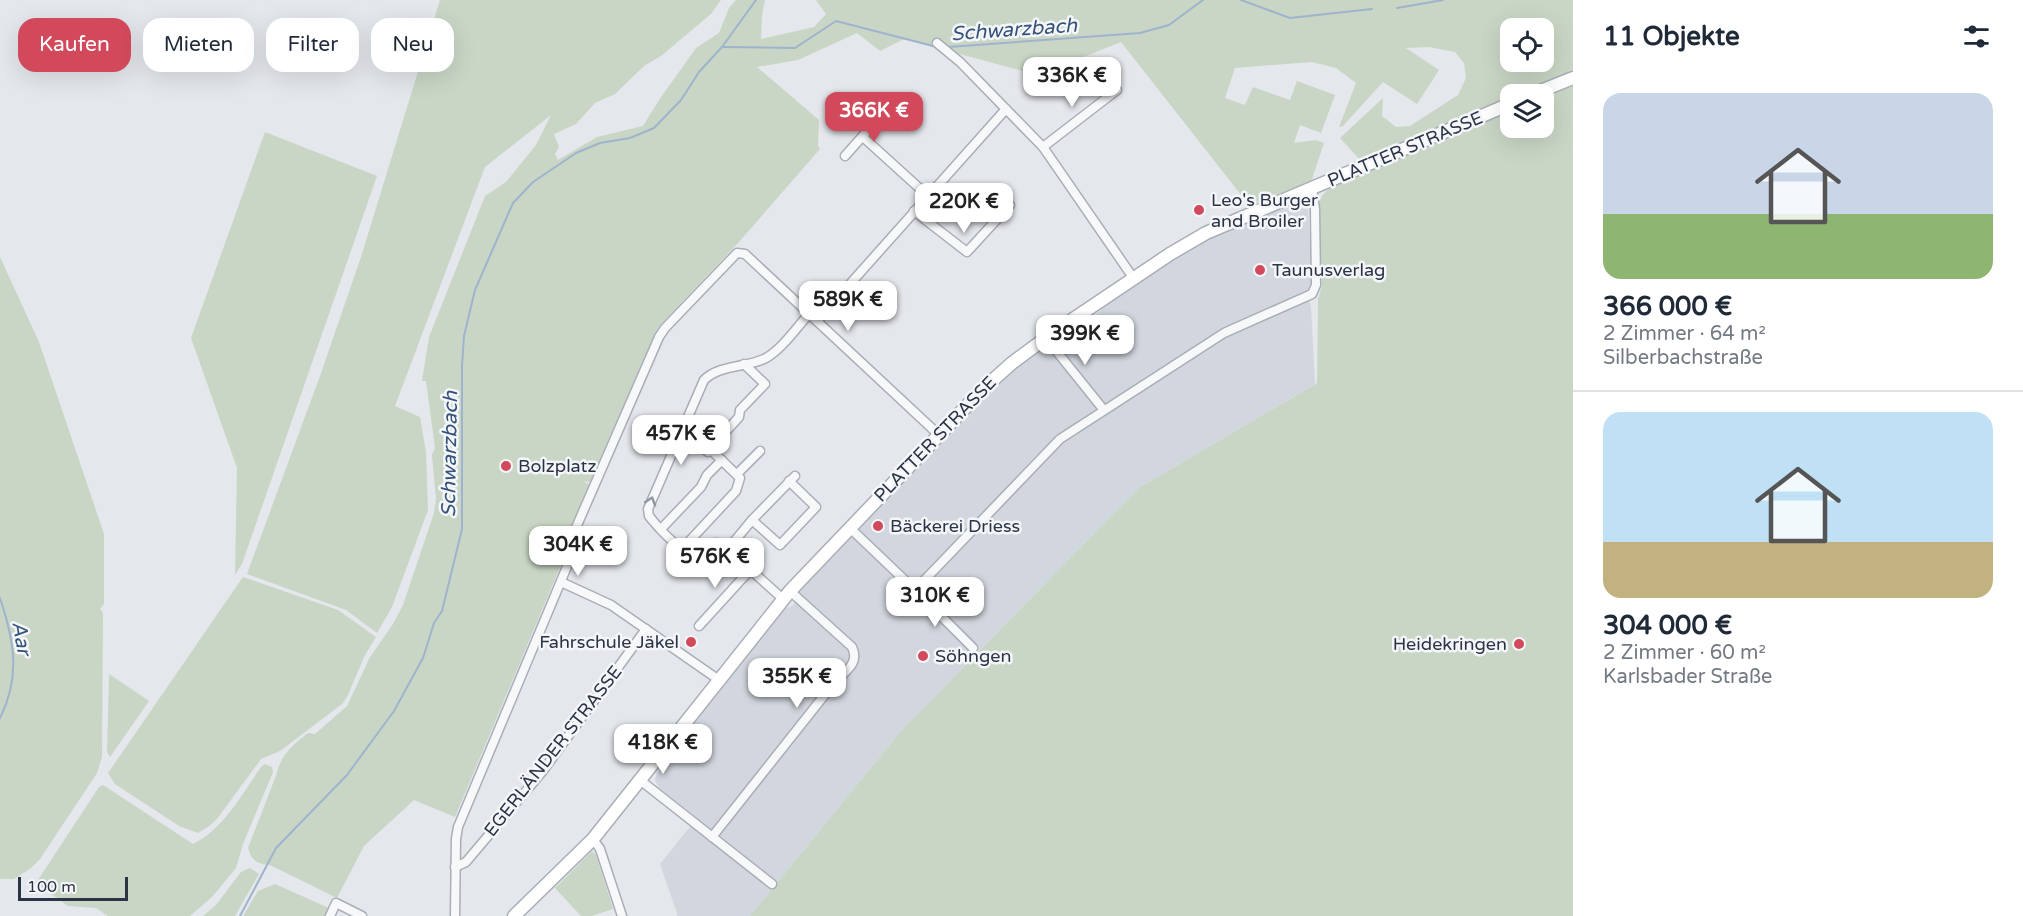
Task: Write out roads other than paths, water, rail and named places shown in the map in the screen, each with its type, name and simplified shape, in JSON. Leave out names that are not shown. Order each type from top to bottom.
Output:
[{"type":"main road","points":[[1554,86],[1573,78]]},
{"type":"main road","name":"PLATTER STRASSE","points":[[514,916],[593,839],[786,595],[998,375],[1046,338],[1206,233],[1500,108]]},
{"type":"street","points":[[937,43],[960,62],[1043,147],[1134,279]]},
{"type":"street","points":[[1043,147],[1117,90]]},
{"type":"street","points":[[817,321],[1006,109]]},
{"type":"street","points":[[845,156],[884,112]]},
{"type":"street","points":[[863,137],[928,196]]},
{"type":"street","points":[[915,590],[1060,438],[1231,329],[1312,294],[1316,285],[1315,209],[1312,188]]},
{"type":"street","points":[[914,211],[967,252],[1010,205]]},
{"type":"street","points":[[454,916],[458,827],[572,557],[575,530],[658,337],[737,253],[745,254],[939,435]]},
{"type":"street","points":[[683,548],[649,516],[649,505],[704,380],[714,372],[765,358],[809,314]]},
{"type":"street","points":[[1046,338],[1103,409]]},
{"type":"street","points":[[681,432],[708,452],[739,417],[740,410],[765,384],[744,364]]},
{"type":"street","points":[[683,548],[736,491],[740,478],[710,449]]},
{"type":"street","points":[[737,474],[760,451]]},
{"type":"street","points":[[661,529],[701,487],[707,476],[722,460]]},
{"type":"street","points":[[728,549],[752,520],[792,479],[816,507],[780,545],[752,520]]},
{"type":"street","points":[[850,528],[974,648]]},
{"type":"street","points":[[683,548],[714,542],[722,544],[750,570],[852,647],[855,654],[855,662],[834,683],[712,837]]},
{"type":"street","points":[[699,626],[750,570]]},
{"type":"street","points":[[561,582],[603,601],[718,680]]},
{"type":"street","name":"EGERLÄNDER STRASSE","points":[[455,867],[466,862],[530,788],[646,629]]},
{"type":"street","points":[[640,780],[772,884]]},
{"type":"street","points":[[593,839],[600,849],[622,916]]},
{"type":"street","points":[[330,916],[336,903],[362,916]]},
{"type":"waterway","name":"Schwarzbach","points":[[240,916],[276,848],[347,775],[394,711],[423,658],[434,623],[442,611],[462,529],[464,336],[475,290],[513,203],[533,182],[576,153],[600,143],[630,138],[654,128],[681,100],[699,72],[722,47],[756,0]]},
{"type":"waterway","name":"Schwarzbach","points":[[948,47],[1140,33],[1169,25],[1203,0]]},
{"type":"waterway","name":"Schwarzbach","points":[[1241,0],[1290,18],[1372,9]]},
{"type":"waterway","name":"Schwarzbach","points":[[1397,8],[1443,0]]},
{"type":"waterway","name":"Schwarzbach","points":[[723,47],[795,48],[836,21],[937,47]]},
{"type":"waterway","name":"Aar","points":[[0,598],[9,629],[13,658],[11,687],[0,718]]},
{"type":"place","name":"Leo's Burger and Broiler","points":[[1199,210]]},
{"type":"place","name":"Taunusverlag","points":[[1260,270]]},
{"type":"place","name":"Bolzplatz","points":[[506,466]]},
{"type":"place","name":"Bäckerei Driess","points":[[878,526]]},
{"type":"place","name":"Fahrschule Jäkel","points":[[691,642]]},
{"type":"place","name":"Heidekringen","points":[[1519,644]]},
{"type":"place","name":"Söhngen","points":[[923,656]]}]
